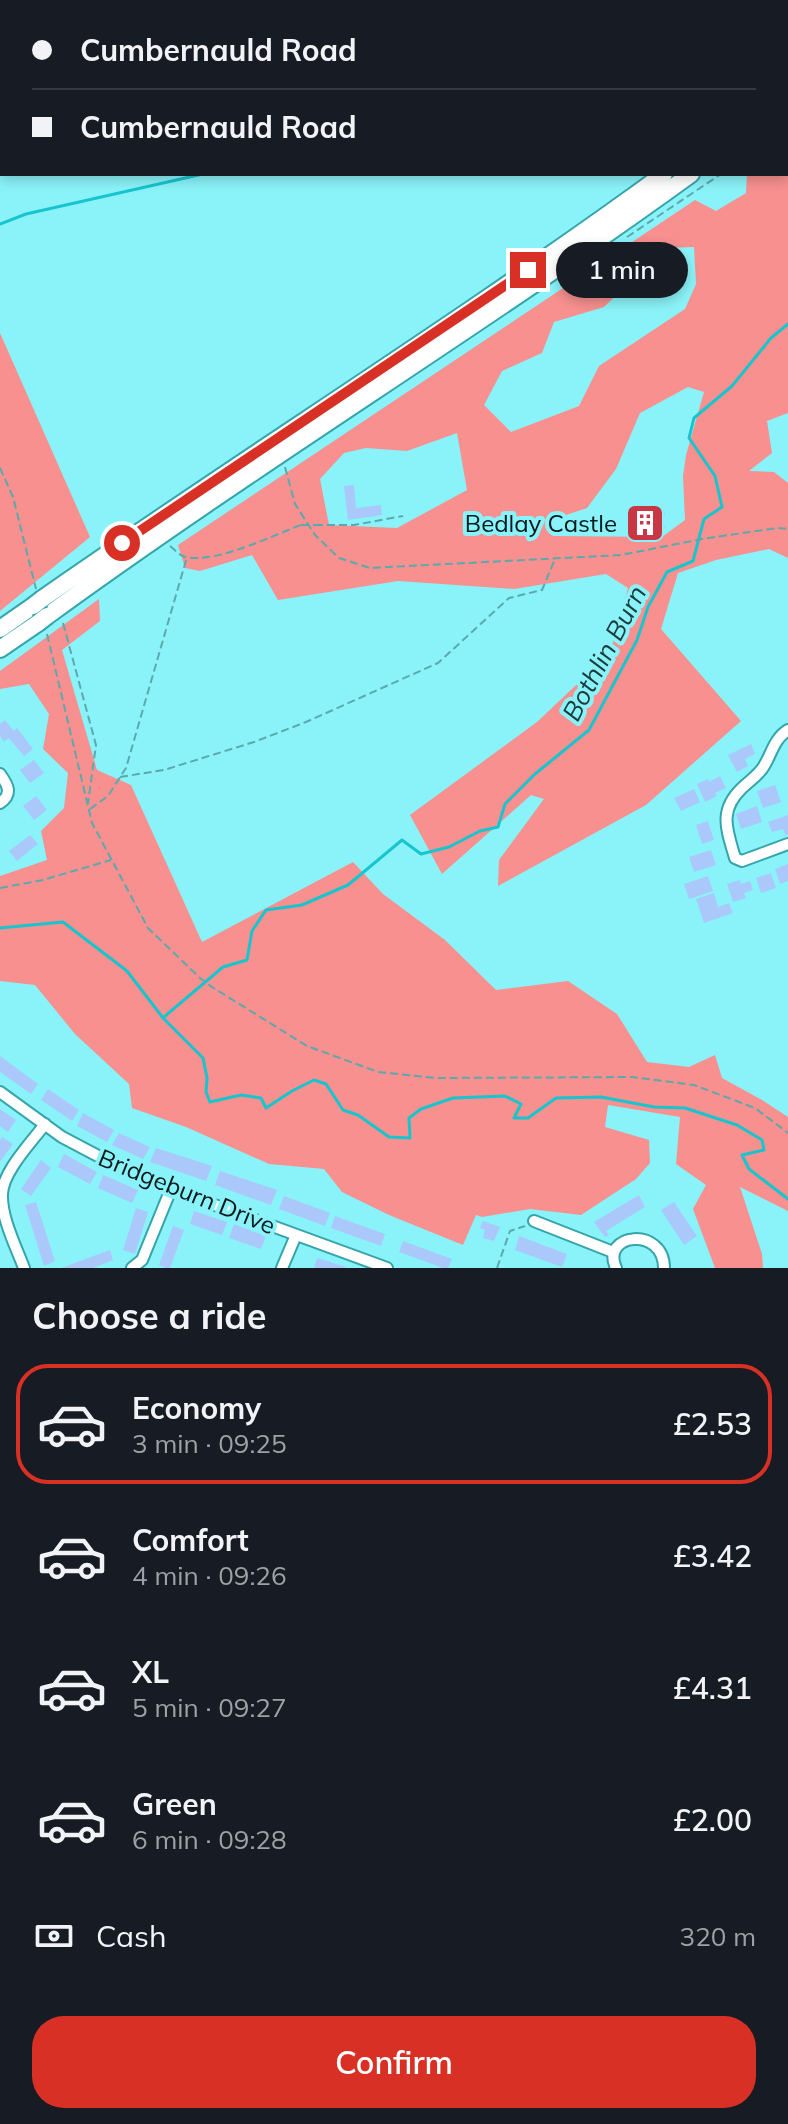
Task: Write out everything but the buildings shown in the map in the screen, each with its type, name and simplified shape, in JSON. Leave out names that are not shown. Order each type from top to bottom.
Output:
[{"type":"main road","points":[[0,629],[37,598],[579,236],[661,176]]},
{"type":"main road","points":[[0,649],[48,623],[162,535],[585,251],[688,176]]},
{"type":"street","points":[[788,730],[775,742],[763,769],[727,806],[726,827],[735,858],[742,861],[788,844]]},
{"type":"street","points":[[0,774],[9,791],[0,803]]},
{"type":"street","name":"Bridgeburn Drive","points":[[0,1092],[62,1137],[97,1157],[171,1189],[387,1268]]},
{"type":"street","points":[[24,1268],[3,1210],[2,1196],[7,1178],[45,1124]]},
{"type":"street","points":[[132,1268],[142,1260],[171,1189]]},
{"type":"street","points":[[534,1221],[613,1252]]},
{"type":"street","points":[[282,1268],[296,1235]]},
{"type":"street","points":[[616,1268],[613,1252],[626,1240],[638,1238],[652,1243],[663,1257],[664,1268]]},
{"type":"path","points":[[285,466],[295,504],[315,535],[339,558],[370,568],[621,555],[702,539],[788,529]]},
{"type":"path","points":[[0,468],[13,497],[37,598]]},
{"type":"path","points":[[162,535],[181,556],[199,558],[224,554],[301,525],[354,525],[403,516]]},
{"type":"path","points":[[88,807],[108,796],[126,768],[187,557]]},
{"type":"path","points":[[120,777],[164,770],[254,742],[438,663],[509,598],[542,590],[555,559]]},
{"type":"path","points":[[48,623],[92,823],[148,928],[212,987],[307,1046],[378,1072],[436,1078],[632,1077],[694,1085],[755,1108],[788,1133]]},
{"type":"path","points":[[48,623],[96,745],[88,807]]},
{"type":"path","points":[[0,888],[43,880],[112,860]]},
{"type":"path","points":[[497,1268],[510,1231],[534,1221]]},
{"type":"shaded area","points":[[747,176],[788,176],[788,413],[767,421],[772,453],[749,471],[774,472],[788,483],[788,558],[769,549],[716,560],[678,573],[661,629],[741,721],[646,805],[498,886],[499,860],[544,799],[531,795],[442,874],[410,815],[537,722],[610,653],[628,588],[606,574],[514,589],[398,581],[278,600],[252,555],[200,571],[185,568],[178,545],[695,200],[716,211],[746,193]],"holes":[[[694,247],[696,284],[685,309],[599,366],[579,406],[511,432],[484,405],[502,371],[542,353],[554,322],[604,307],[665,248]],[[688,387],[704,392],[686,455],[683,476],[685,520],[662,537],[553,536],[551,520],[587,508],[616,469],[640,413]],[[457,433],[467,490],[397,528],[329,525],[320,479],[344,453],[366,448],[407,451]]]},
{"type":"shaded area","points":[[0,333],[90,537],[0,611]]},
{"type":"shaded area","points":[[99,599],[100,621],[62,650],[97,770],[131,785],[202,942],[353,862],[383,894],[445,940],[496,990],[568,981],[617,1014],[647,1062],[689,1067],[715,1055],[722,1078],[788,1117],[788,1211],[740,1187],[762,1254],[763,1268],[715,1268],[693,1209],[706,1185],[676,1164],[680,1117],[608,1105],[605,1127],[649,1140],[650,1163],[636,1179],[581,1215],[530,1209],[482,1217],[476,1215],[463,1245],[342,1192],[324,1169],[269,1164],[186,1127],[132,1108],[129,1084],[75,1034],[35,985],[0,981],[0,876],[47,860],[41,831],[64,808],[68,773],[43,749],[49,714],[29,684],[0,689],[0,671]]},
{"type":"waterway","name":"Bothlin Burn","points":[[0,224],[26,214],[194,176]]},
{"type":"waterway","name":"Bothlin Burn","points":[[164,1017],[223,967],[247,960],[252,931],[266,910],[302,905],[348,885],[402,840],[421,854],[449,847],[480,831],[498,827],[505,804],[535,774],[589,730],[637,640],[648,607],[667,572],[693,561],[704,519],[722,507],[715,476],[689,438],[694,418],[732,386],[771,338],[788,324]]},
{"type":"waterway","name":"Bothlin Burn","points":[[0,928],[63,922],[127,971],[163,1018],[203,1058],[210,1102],[241,1095],[261,1098],[266,1108],[314,1080],[326,1084],[343,1110],[358,1115],[389,1137],[410,1138],[409,1118],[421,1109],[453,1098],[505,1096],[521,1104],[514,1118],[528,1118],[556,1098],[601,1097],[654,1107],[685,1108],[737,1125],[762,1140],[764,1150],[742,1155],[749,1169],[788,1199]]},
{"type":"place","name":"Bedlay Castle","points":[[645,523]]},
{"type":"route","points":[[122,543],[528,270]]}]
